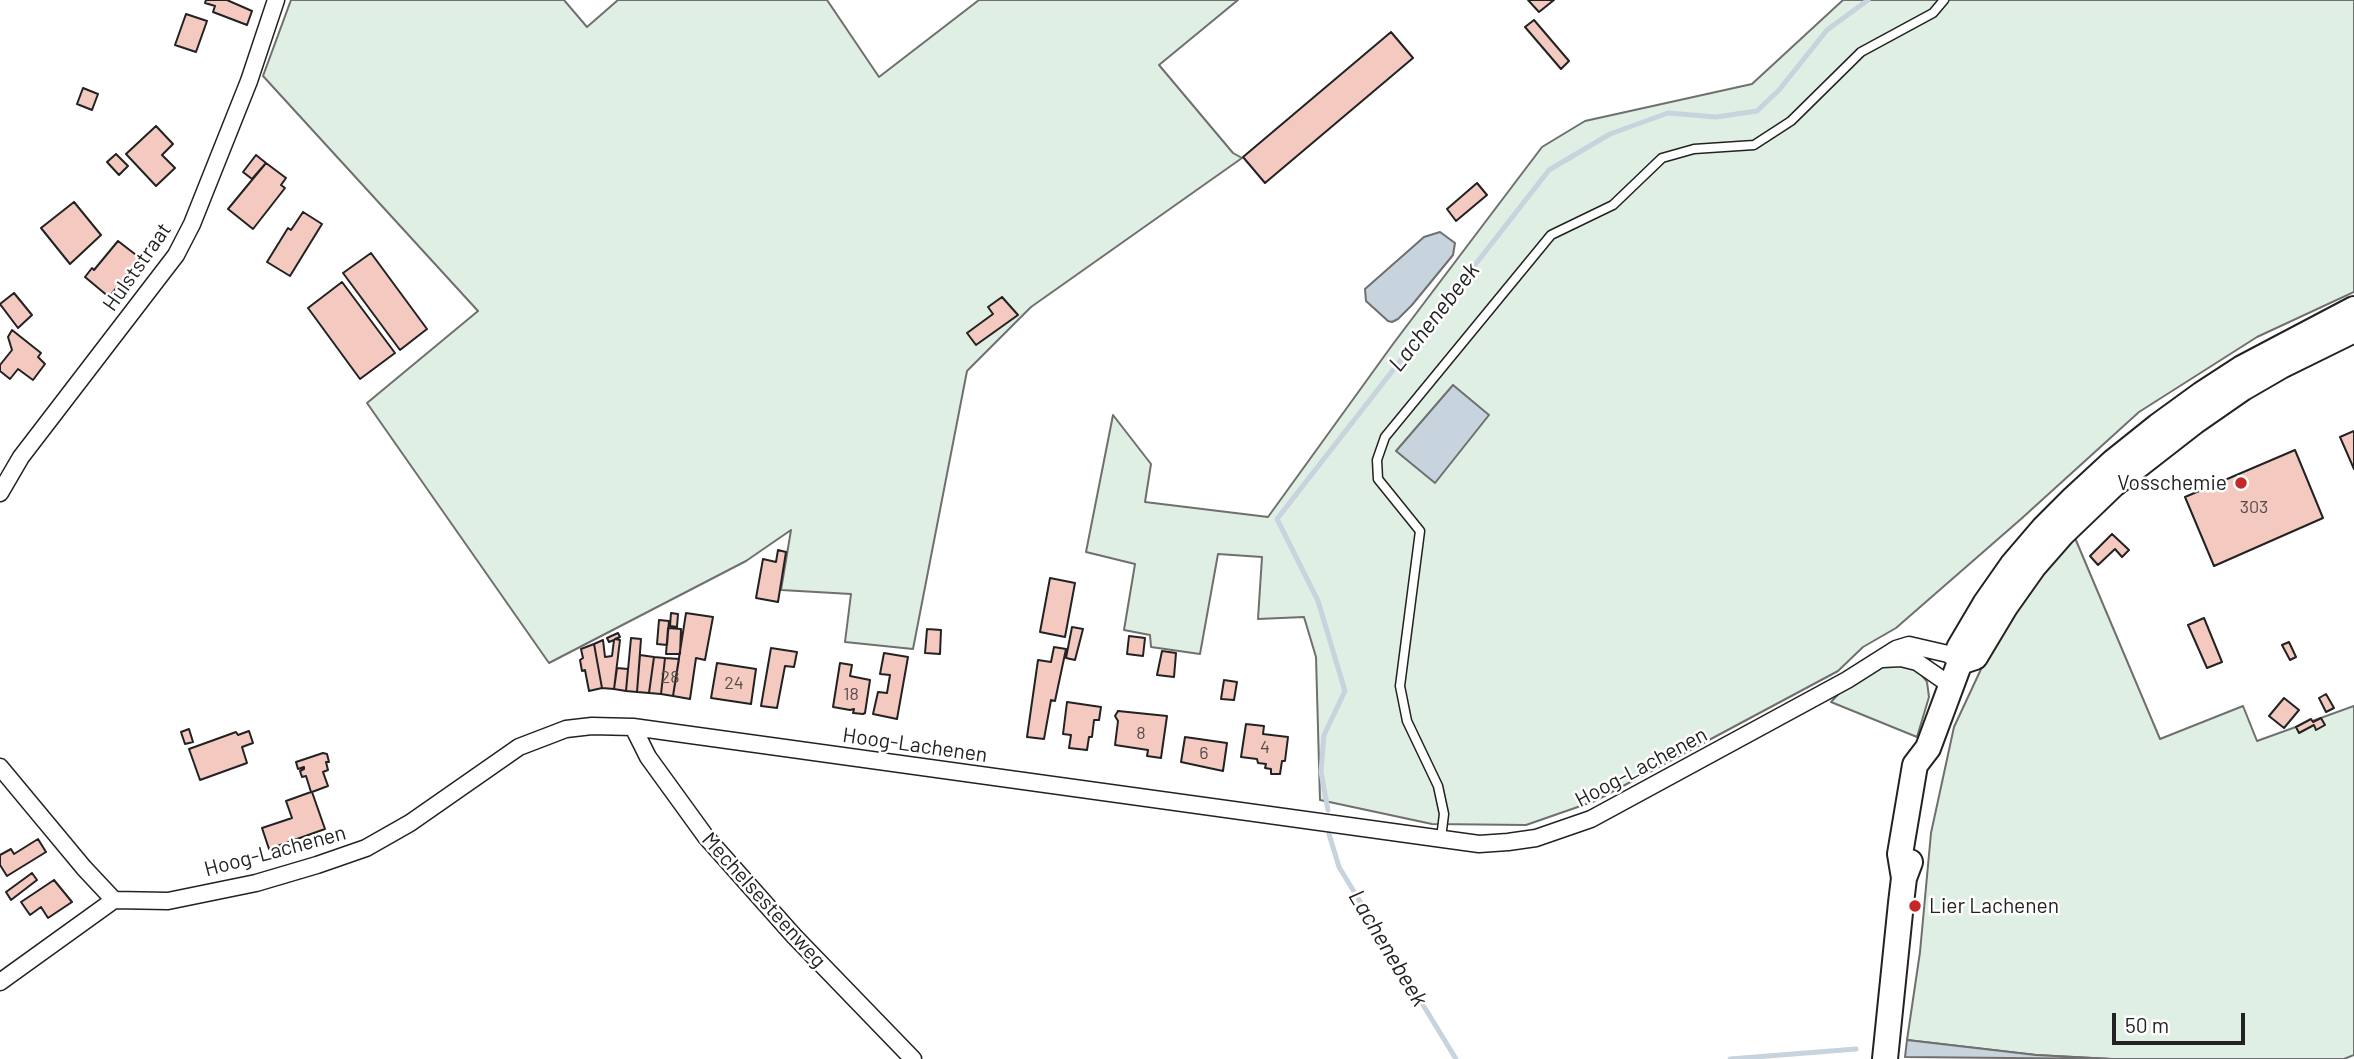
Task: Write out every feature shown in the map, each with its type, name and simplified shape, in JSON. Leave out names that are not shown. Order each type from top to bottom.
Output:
[{"type":"main road","points":[[1885,1059],[1904,878],[1911,859],[1931,766],[1928,748],[1960,662],[1959,648],[1985,604],[2043,529],[2113,461],[2212,387],[2308,331],[2354,309]]},
{"type":"main road","points":[[1960,662],[1975,657],[1999,616],[2034,566],[2062,534],[2113,485],[2235,393],[2281,366],[2354,330]]},
{"type":"street","name":"Hulststraat","points":[[0,493],[20,457],[176,255],[192,225],[249,81],[276,0]]},
{"type":"street","name":"Hoog-Lachenen","points":[[114,900],[168,901],[256,883],[366,848],[410,823],[519,747],[566,729],[592,726],[633,727],[1479,844],[1508,842],[1536,838],[1591,819],[1847,680],[1896,649],[1909,645],[1948,654],[1960,662]]},
{"type":"street","points":[[1881,659],[1901,658],[1917,662],[1950,685]]},
{"type":"street","name":"Mechelsesteenweg","points":[[633,727],[654,767],[714,846],[794,936],[913,1059]]},
{"type":"street","points":[[0,767],[83,868],[114,900],[0,982]]},
{"type":"lane","points":[[1441,838],[1444,814],[1438,786],[1407,721],[1400,686],[1420,531],[1378,479],[1377,460],[1385,437],[1551,235],[1613,205],[1662,158],[1694,149],[1754,145],[1791,121],[1861,52],[1933,13],[1944,0]]},
{"type":"green space","points":[[291,0],[564,0],[587,27],[618,0],[827,0],[879,77],[979,0],[1238,0],[1159,65],[1233,153],[1242,158],[1031,307],[967,371],[913,649],[845,642],[851,594],[781,590],[791,530],[746,561],[549,663],[367,403],[478,311],[263,76]]},
{"type":"green space","points":[[1843,0],[2354,0],[2354,292],[2257,337],[2139,412],[1896,628],[1863,647],[1838,671],[1595,801],[1526,825],[1432,824],[1320,800],[1316,657],[1304,617],[1258,619],[1262,557],[1218,554],[1200,654],[1151,647],[1150,635],[1124,630],[1135,564],[1086,552],[1113,415],[1151,464],[1145,502],[1268,517],[1393,344],[1542,147],[1585,121],[1752,84]]},
{"type":"green space","points":[[2075,538],[2160,739],[2243,706],[2257,741],[2354,706],[2354,1055],[2344,1059],[2112,1059],[2036,1055],[1907,1040],[1920,952],[1931,833],[1954,727],[1996,637],[2060,552]]},
{"type":"green space","points":[[1900,663],[1917,669],[1927,682],[1929,697],[1917,737],[1831,702],[1845,687],[1886,665]]},
{"type":"shaded area","points":[[1440,232],[1455,243],[1453,255],[1412,305],[1398,319],[1388,321],[1366,301],[1365,289],[1424,237]]},
{"type":"shaded area","points":[[1453,385],[1489,415],[1435,483],[1396,451]]},
{"type":"shaded area","points":[[1907,1040],[2036,1055],[2111,1059],[1905,1057]]},
{"type":"building","points":[[206,0],[227,0],[252,11],[247,25],[213,12],[215,6],[205,3]]},
{"type":"building","points":[[1528,0],[1554,0],[1539,12]]},
{"type":"building","points":[[186,14],[207,21],[196,52],[175,45]]},
{"type":"building","points":[[1534,20],[1569,61],[1561,69],[1525,27]]},
{"type":"building","points":[[1391,32],[1413,58],[1265,183],[1243,157]]},
{"type":"building","points":[[83,88],[98,94],[92,110],[77,104]]},
{"type":"building","points":[[156,126],[173,144],[162,155],[175,168],[156,186],[126,154]]},
{"type":"building","points":[[116,154],[128,166],[119,175],[107,162]]},
{"type":"building","points":[[256,155],[266,163],[252,179],[243,172]]},
{"type":"building","points":[[266,163],[286,178],[281,185],[285,188],[253,229],[228,209]]},
{"type":"building","points":[[1477,183],[1487,195],[1456,221],[1447,209]]},
{"type":"building","points":[[74,202],[101,235],[70,264],[41,228]]},
{"type":"building","points":[[303,212],[322,224],[290,276],[267,262],[288,228],[291,230]]},
{"type":"building","points":[[118,241],[140,258],[109,297],[85,277]]},
{"type":"building","points":[[371,253],[427,329],[400,350],[343,273]]},
{"type":"building","points":[[342,282],[395,353],[360,379],[308,308]]},
{"type":"building","points":[[14,293],[32,315],[18,328],[0,304]]},
{"type":"building","points":[[1002,297],[1018,315],[976,345],[967,333],[993,314],[988,307]]},
{"type":"building","points":[[12,330],[41,353],[38,357],[45,364],[33,380],[18,369],[10,379],[0,371],[0,365],[12,350],[8,337]]},
{"type":"building","points":[[2354,431],[2354,469],[2340,437]]},
{"type":"building","points":[[2295,450],[2323,518],[2214,566],[2185,497]]},
{"type":"building","points":[[2112,534],[2129,550],[2122,557],[2115,549],[2098,565],[2090,556]]},
{"type":"building","points":[[778,550],[786,552],[778,602],[756,598],[763,559],[776,562]]},
{"type":"building","points":[[1050,578],[1075,583],[1065,637],[1040,632]]},
{"type":"building","points":[[671,613],[678,614],[677,627],[670,626]]},
{"type":"building","points":[[686,613],[713,617],[705,660],[696,658],[690,699],[673,696]]},
{"type":"building","points":[[2204,618],[2222,662],[2207,668],[2188,625]]},
{"type":"building","points":[[659,620],[669,621],[667,645],[657,644]]},
{"type":"building","points":[[1072,627],[1083,629],[1075,660],[1066,658]]},
{"type":"building","points":[[668,628],[681,629],[680,654],[666,654]]},
{"type":"building","points":[[927,629],[941,630],[940,654],[925,653]]},
{"type":"building","points":[[618,633],[620,637],[615,639],[620,640],[614,689],[602,688],[594,644],[603,640],[605,657],[612,656],[614,640],[609,642],[607,638]]},
{"type":"building","points":[[1129,636],[1145,638],[1143,656],[1127,654]]},
{"type":"building","points":[[631,638],[641,639],[637,692],[626,691]]},
{"type":"building","points":[[2289,642],[2296,657],[2290,660],[2282,645]]},
{"type":"building","points":[[594,644],[602,688],[589,691],[585,670],[582,671],[581,649]]},
{"type":"building","points":[[1054,647],[1066,649],[1055,701],[1051,700],[1044,739],[1027,737],[1038,660],[1051,662]]},
{"type":"building","points":[[771,648],[797,652],[794,667],[785,666],[777,708],[761,706]]},
{"type":"building","points":[[1162,651],[1176,653],[1174,677],[1157,675]]},
{"type":"building","points":[[884,653],[908,657],[897,719],[873,714],[878,692],[887,693],[890,675],[880,674]]},
{"type":"building","points":[[640,655],[654,657],[649,693],[637,692]]},
{"type":"building","points":[[654,657],[665,658],[661,694],[649,693]]},
{"type":"building","points":[[665,658],[679,659],[673,696],[661,694]]},
{"type":"building","points":[[717,663],[756,669],[751,704],[711,698]]},
{"type":"building","points":[[840,663],[852,665],[850,676],[870,680],[863,714],[853,713],[854,709],[833,707]]},
{"type":"building","points":[[617,668],[628,669],[626,691],[614,689]]},
{"type":"building","points":[[1224,680],[1237,682],[1234,700],[1221,699]]},
{"type":"building","points":[[2326,694],[2334,708],[2326,712],[2319,698]]},
{"type":"building","points":[[2284,698],[2299,710],[2284,728],[2269,716]]},
{"type":"building","points":[[1067,702],[1101,707],[1099,720],[1094,720],[1087,750],[1069,748],[1071,735],[1063,734]]},
{"type":"building","points":[[1118,711],[1167,716],[1161,758],[1147,756],[1148,750],[1115,745],[1118,721],[1115,716]]},
{"type":"building","points":[[2321,718],[2325,725],[2316,730],[2314,725],[2299,733],[2296,727],[2311,719],[2313,722]]},
{"type":"building","points":[[1246,724],[1264,726],[1263,734],[1288,737],[1285,761],[1282,761],[1280,774],[1271,774],[1271,769],[1265,768],[1266,764],[1258,763],[1257,759],[1241,757]]},
{"type":"building","points":[[189,729],[193,742],[185,744],[181,732]]},
{"type":"building","points":[[249,731],[253,743],[242,747],[247,763],[200,780],[189,749],[236,732],[238,735]]},
{"type":"building","points":[[1185,737],[1227,743],[1223,771],[1181,762]]},
{"type":"building","points":[[327,754],[329,762],[326,762],[328,770],[323,772],[328,786],[312,792],[325,829],[269,849],[262,828],[292,818],[286,801],[311,792],[306,776],[302,777],[300,771],[304,767],[298,769],[296,762]]},
{"type":"building","points":[[38,839],[46,852],[7,876],[0,865],[0,855],[11,849],[14,854]]},
{"type":"building","points":[[32,873],[37,880],[11,900],[6,892]]},
{"type":"building","points":[[54,880],[72,902],[48,918],[41,907],[30,915],[21,902]]},
{"type":"waterway","name":"Lachenebeek","points":[[1328,810],[1321,772],[1324,735],[1345,691],[1318,601],[1277,519],[1549,170],[1610,134],[1668,113],[1716,117],[1757,111],[1779,90],[1827,30],[1868,0]]},
{"type":"waterway","name":"Lachenebeek","points":[[1329,834],[1339,867],[1456,1059]]},
{"type":"waterway","name":"Lachenebeek","points":[[1730,1059],[1856,1049]]},
{"type":"place","name":"Vosschemie","points":[[2241,483]]},
{"type":"place","name":"Lier Lachenen","points":[[1915,906]]}]
